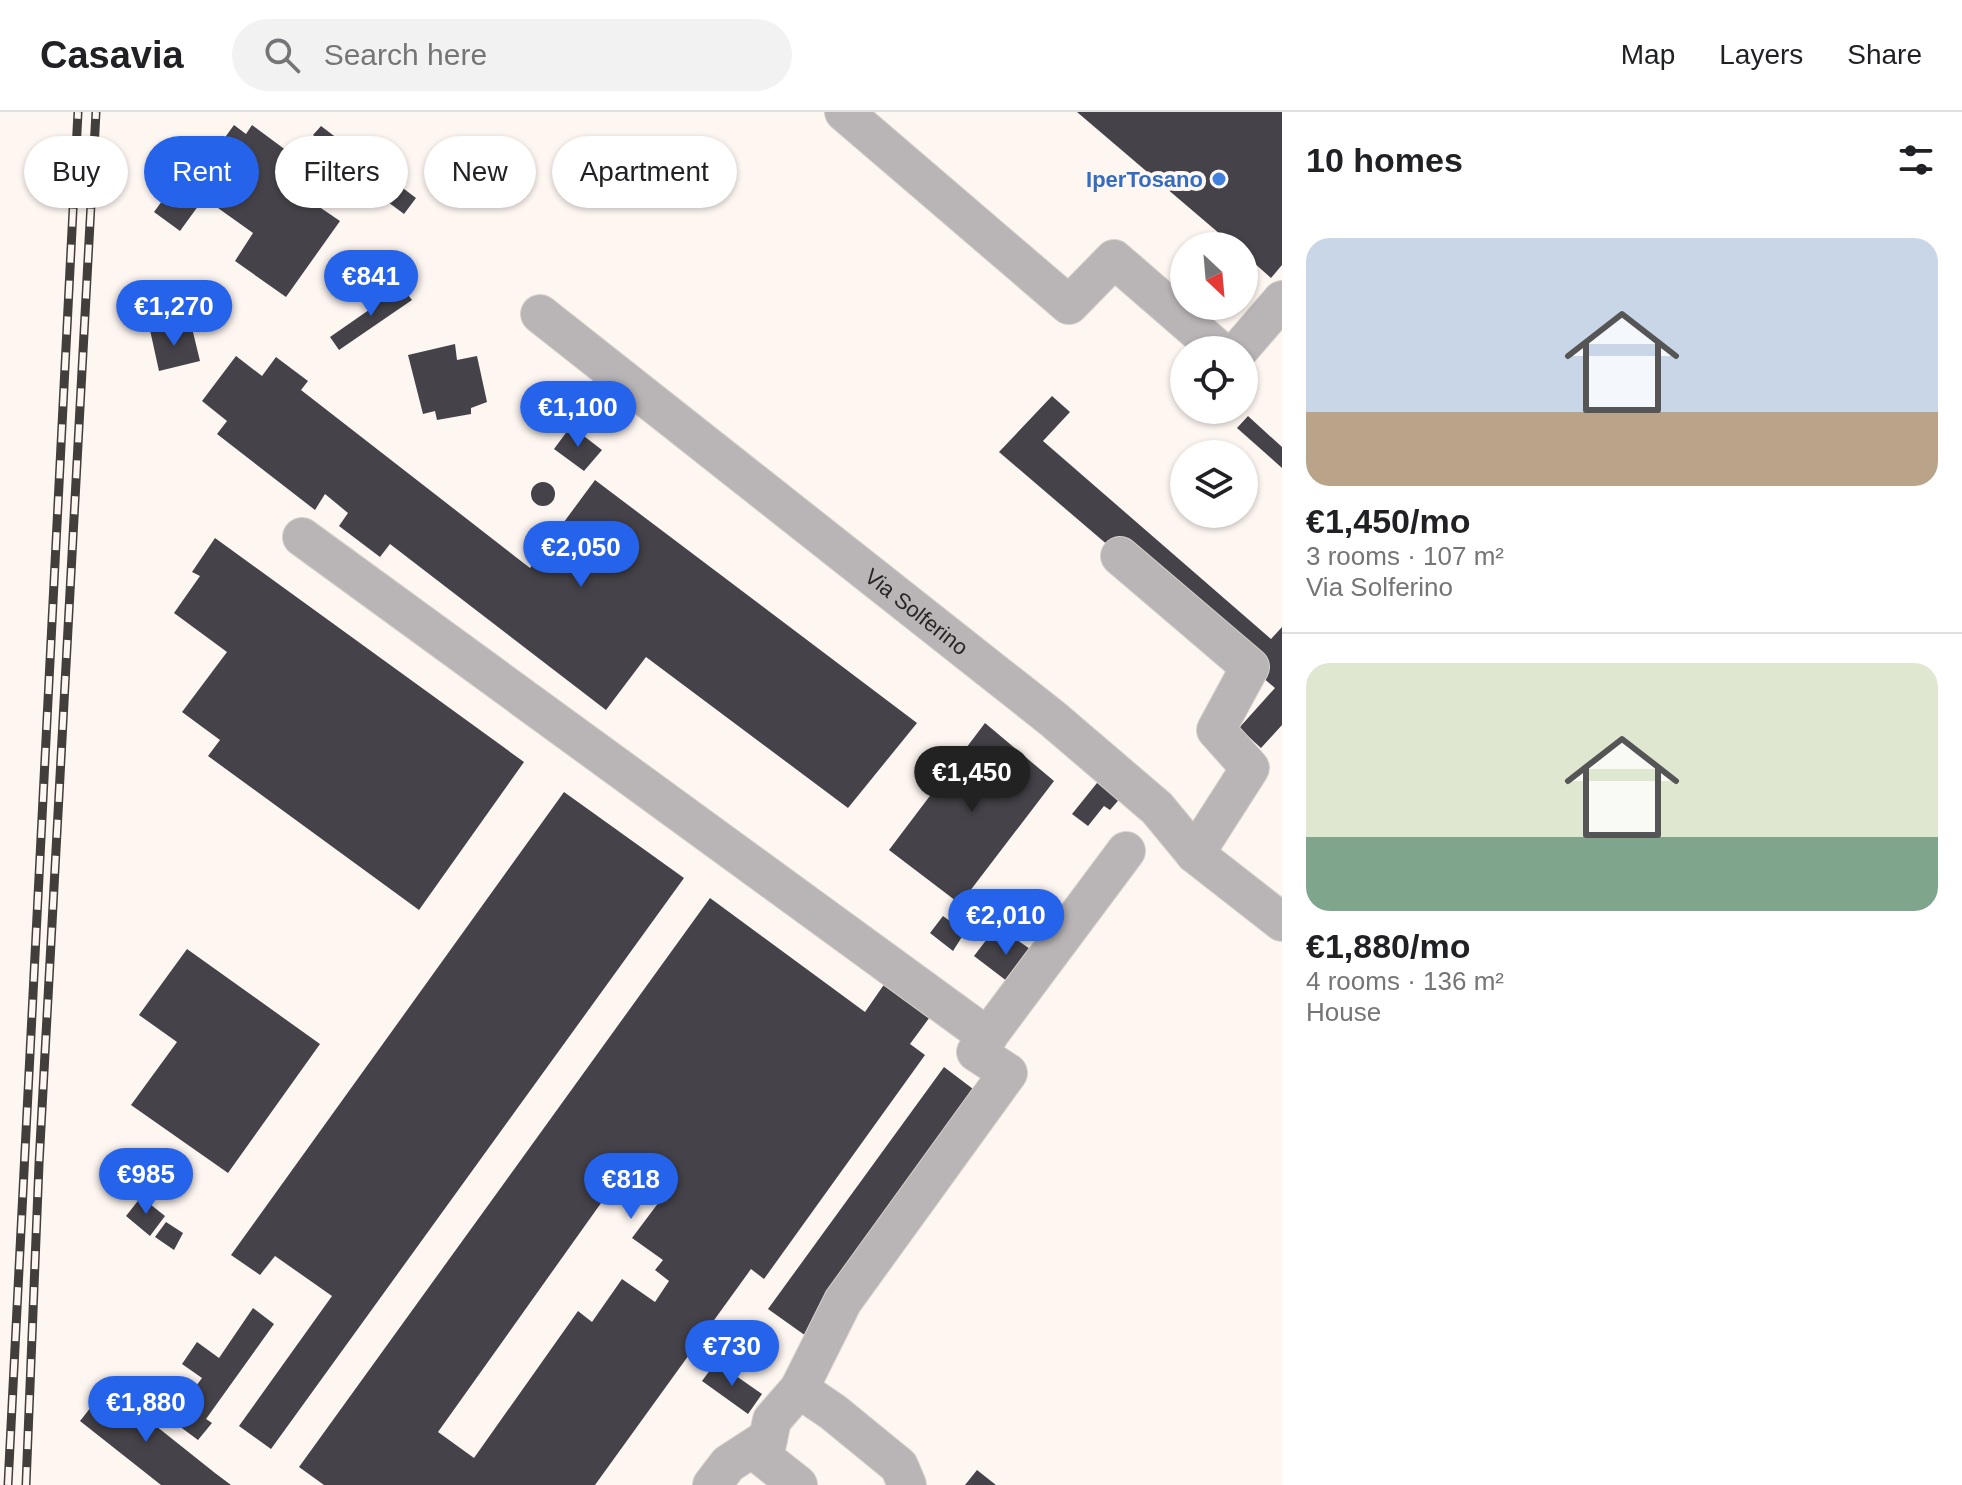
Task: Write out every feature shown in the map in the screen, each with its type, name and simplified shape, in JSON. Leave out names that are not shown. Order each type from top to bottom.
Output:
[{"type":"street","points":[[844,112],[1069,305],[1114,259],[1203,336]]},
{"type":"street","points":[[1251,336],[1282,300]]},
{"type":"street","name":"Via Solferino","points":[[540,314],[1053,719],[1157,808],[1195,854],[1282,922]]},
{"type":"street","points":[[302,537],[988,1037]]},
{"type":"street","points":[[1120,556],[1250,667],[1216,730],[1250,768],[1195,854]]},
{"type":"street","points":[[798,1485],[764,1458],[772,1420],[799,1389],[843,1301],[1008,1073],[976,1052],[1126,851]]},
{"type":"street","points":[[799,1389],[833,1412],[899,1466],[907,1485]]},
{"type":"street","points":[[712,1485],[728,1464],[768,1438]]},
{"type":"building","name":"IperTosano","points":[[1077,112],[1282,112],[1282,265],[1271,278],[1258,266],[1258,232],[1218,232]]},
{"type":"building","points":[[234,125],[246,134],[252,125],[275,142],[275,208],[321,208],[340,221],[286,297],[235,261],[253,233],[218,208],[259,208],[259,136],[226,136]]},
{"type":"building","points":[[321,126],[334,136],[314,136]]},
{"type":"building","points":[[408,192],[416,198],[404,214],[396,208],[408,208]]},
{"type":"building","points":[[157,208],[197,208],[180,231],[154,212]]},
{"type":"building","points":[[402,287],[412,300],[339,350],[330,337]]},
{"type":"building","points":[[169,326],[171,334],[192,328],[200,361],[159,371],[150,330]]},
{"type":"building","points":[[455,344],[457,360],[477,356],[487,402],[471,408],[471,414],[437,420],[435,411],[423,414],[408,355]]},
{"type":"building","points":[[236,356],[262,376],[276,357],[308,381],[301,390],[530,568],[595,480],[917,723],[848,808],[646,657],[606,710],[390,544],[380,557],[339,526],[348,513],[325,494],[315,510],[217,434],[227,421],[202,401]]},
{"type":"building","points":[[1052,396],[1070,412],[1043,441],[1271,639],[1282,627],[1282,725],[1261,748],[1239,728],[1275,688],[999,452]]},
{"type":"building","points":[[1241,424],[1257,424],[1282,447],[1282,468],[1258,447],[1258,440],[1250,440],[1237,428]]},
{"type":"building","points":[[571,426],[602,450],[584,471],[554,449]]},
{"type":"building","points":[[543,482],[554,489],[555,494],[548,505],[543,506],[532,499],[531,494],[538,483]]},
{"type":"building","points":[[215,538],[524,762],[419,910],[208,756],[220,740],[182,712],[227,652],[174,613],[200,576],[192,572]]},
{"type":"building","points":[[985,723],[1054,781],[960,904],[889,850]]},
{"type":"building","points":[[1101,778],[1123,795],[1110,810],[1104,806],[1088,826],[1072,814]]},
{"type":"building","points":[[564,792],[684,878],[271,1449],[239,1426],[332,1296],[275,1256],[260,1275],[231,1255]]},
{"type":"building","points":[[710,898],[865,1012],[892,973],[938,1006],[910,1044],[925,1055],[764,1279],[751,1269],[595,1485],[324,1485],[299,1467]],"holes":[[[621,1175],[659,1202],[632,1238],[663,1260],[655,1270],[669,1281],[655,1302],[622,1279],[592,1322],[578,1311],[474,1458],[438,1432]]]},
{"type":"building","points":[[943,916],[965,932],[953,951],[930,933]]},
{"type":"building","points":[[997,926],[1033,951],[1020,991],[974,956]]},
{"type":"building","points":[[187,949],[320,1044],[228,1173],[131,1105],[177,1042],[139,1015]]},
{"type":"building","points":[[944,1067],[981,1095],[806,1336],[768,1309]]},
{"type":"building","points":[[141,1197],[165,1216],[150,1236],[126,1216]]},
{"type":"building","points":[[166,1222],[183,1233],[174,1250],[155,1237]]},
{"type":"building","points":[[253,1308],[274,1324],[206,1419],[212,1423],[198,1440],[171,1420],[202,1378],[182,1364],[197,1342],[219,1358]]},
{"type":"building","points":[[716,1362],[762,1394],[748,1414],[702,1381]]},
{"type":"building","points":[[107,1387],[231,1485],[161,1485],[80,1421]]},
{"type":"building","points":[[977,1470],[996,1485],[965,1485]]},
{"type":"railway","points":[[8,1485],[78,112]]},
{"type":"railway","points":[[26,1485],[39,1164],[96,112]]},
{"type":"place","name":"IperTosano","points":[[1219,179]]}]
